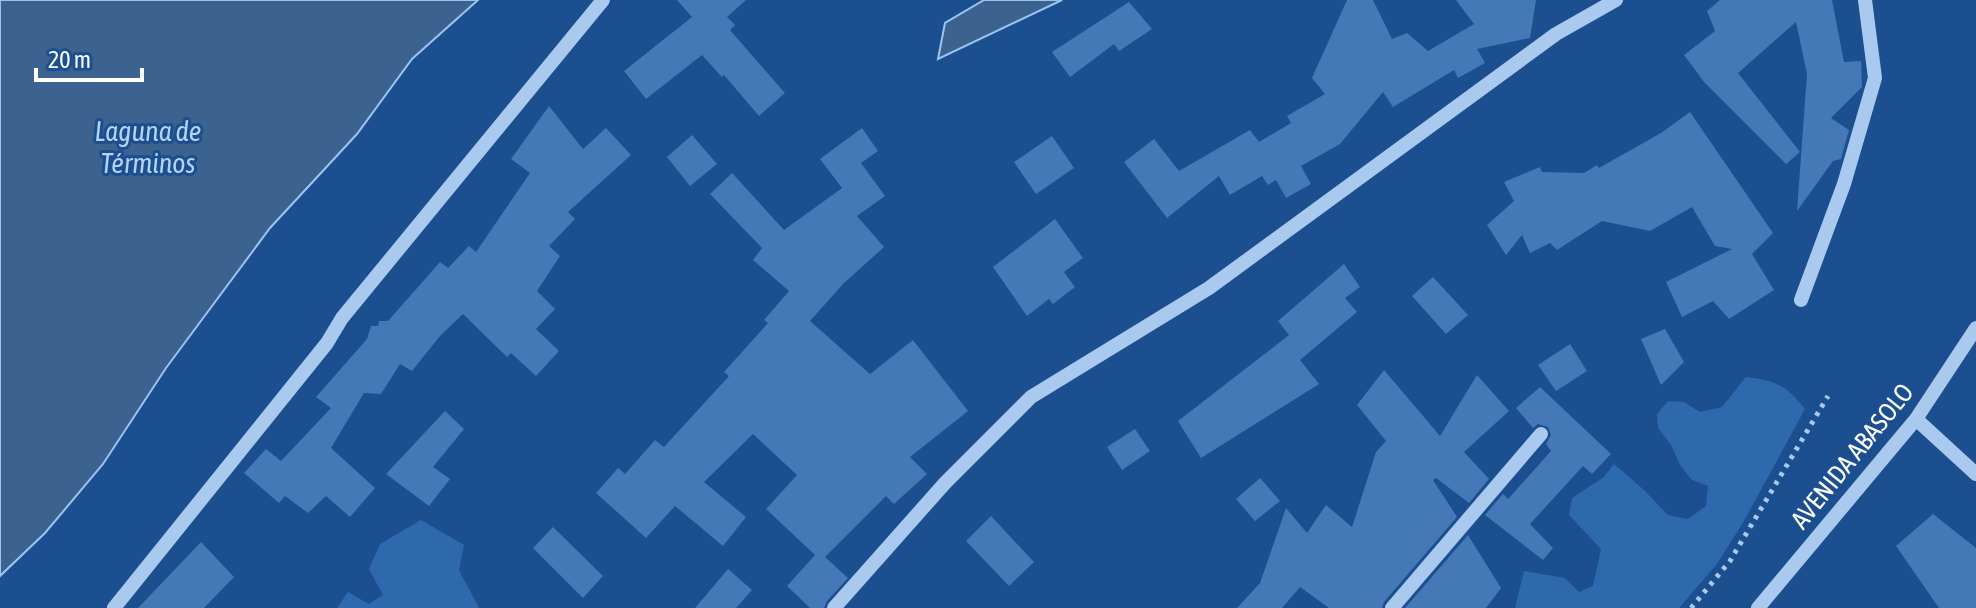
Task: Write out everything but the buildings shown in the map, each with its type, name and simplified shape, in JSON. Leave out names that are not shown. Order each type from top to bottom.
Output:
[{"type":"street","points":[[114,608],[327,343],[350,308],[603,0]]},
{"type":"street","points":[[834,608],[945,483],[1031,397],[1209,288],[1556,34],[1616,0]]},
{"type":"street","points":[[1801,300],[1844,184],[1875,78],[1865,0]]},
{"type":"street","name":"AVENIDA ABASOLO","points":[[1758,608],[1916,419],[1976,328]]},
{"type":"street","points":[[1916,419],[1976,474]]},
{"type":"street","points":[[1392,608],[1541,434]]},
{"type":"path","points":[[1691,608],[1730,561],[1828,396]]},
{"type":"shaded area","points":[[1746,377],[1779,385],[1805,409],[1717,564],[1679,608],[1515,608],[1524,571],[1565,578],[1579,592],[1593,586],[1601,549],[1569,515],[1572,498],[1604,477],[1614,464],[1668,515],[1688,519],[1706,506],[1708,486],[1692,480],[1680,465],[1671,445],[1658,428],[1657,414],[1668,401],[1684,402],[1700,412],[1722,407]]},
{"type":"shaded area","points":[[421,520],[464,545],[459,570],[479,608],[337,608],[348,592],[369,604],[383,595],[369,569],[380,544]]},
{"type":"water","name":"Laguna de Términos","points":[[0,0],[478,0],[412,59],[357,134],[270,228],[166,368],[103,464],[45,533],[0,576]]},
{"type":"water","points":[[984,0],[1062,0],[938,59],[945,23]]}]
